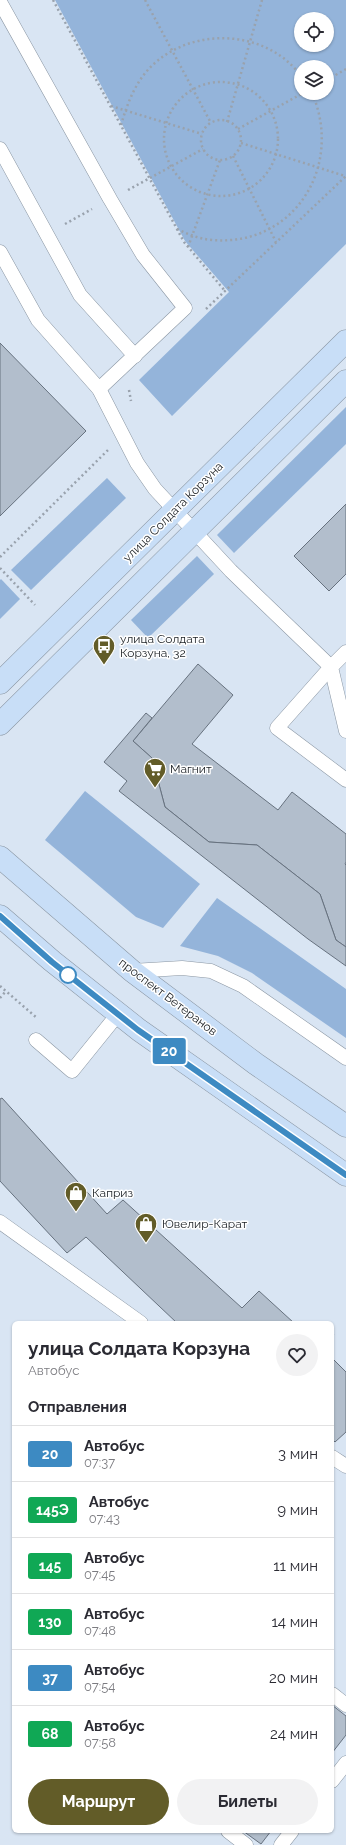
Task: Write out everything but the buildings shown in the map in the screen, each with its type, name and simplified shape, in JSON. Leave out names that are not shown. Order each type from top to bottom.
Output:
[{"type":"street","name":"улица Солдата Корзуна","points":[[0,683],[346,341]]},
{"type":"street","points":[[0,724],[346,382]]},
{"type":"street","name":"проспект Ветеранов","points":[[0,857],[132,970],[256,1064],[346,1126]]},
{"type":"street","points":[[0,916],[52,962],[118,1014],[234,1098],[346,1175]]},
{"type":"lane","points":[[0,2],[143,255],[184,308],[99,389]]},
{"type":"lane","points":[[0,149],[80,295],[135,356]]},
{"type":"lane","points":[[0,252],[38,320],[99,389],[137,463],[155,489],[231,571],[331,667],[346,731]]},
{"type":"lane","points":[[346,652],[277,728],[346,780]]},
{"type":"lane","points":[[132,970],[182,968],[211,971],[243,986],[346,1058]]},
{"type":"lane","points":[[36,1040],[72,1071],[118,1014]]},
{"type":"lane","points":[[0,1222],[139,1321]]},
{"type":"lane","points":[[334,1458],[346,1466]]},
{"type":"lane","points":[[334,1696],[346,1705]]},
{"type":"lane","points":[[334,1778],[346,1763]]},
{"type":"lane","points":[[231,1833],[246,1845]]},
{"type":"lane","points":[[281,1845],[290,1833]]},
{"type":"path","points":[[53,0],[176,229],[188,247],[225,291],[346,176]]},
{"type":"path","points":[[145,0],[211,122]]},
{"type":"path","points":[[227,122],[262,0]]},
{"type":"path","points":[[120,126],[132,92],[143,76],[156,62],[172,51],[190,43],[210,38],[230,38],[250,42],[268,49],[285,59],[294,69]]},
{"type":"path","points":[[334,76],[346,69]]},
{"type":"path","points":[[223,82],[238,84],[251,90],[262,99],[271,111],[277,124],[277,154],[271,168],[262,180],[250,189],[236,195],[221,197],[206,195],[192,189],[180,179],[170,167],[165,153],[163,138],[166,123],[176,103],[193,89],[207,83],[223,82]]},
{"type":"path","points":[[238,129],[294,98]]},
{"type":"path","points":[[176,229],[211,240],[231,240],[251,236],[269,228],[286,217],[300,203],[312,186],[319,168],[323,148],[322,128],[315,100]]},
{"type":"path","points":[[110,106],[202,134]]},
{"type":"path","points":[[221,120],[231,122],[238,129],[241,143],[233,156],[220,160],[210,157],[203,149],[201,140],[202,134],[211,122],[221,120]]},
{"type":"path","points":[[241,143],[346,176]]},
{"type":"path","points":[[122,193],[203,149]]},
{"type":"path","points":[[233,156],[276,242]]},
{"type":"path","points":[[188,247],[220,160]]},
{"type":"path","points":[[63,225],[96,207]]},
{"type":"path","points":[[0,557],[111,446]]},
{"type":"path","points":[[0,568],[35,605]]},
{"type":"path","points":[[0,986],[41,1022]]},
{"type":"path","points":[[0,998],[6,991]]},
{"type":"shaded area","points":[[55,0],[346,0],[346,244],[172,416],[139,380],[229,292],[185,241]]},
{"type":"shaded area","points":[[346,407],[346,444],[234,553],[217,535]]},
{"type":"shaded area","points":[[107,478],[126,498],[31,590],[11,570]]},
{"type":"shaded area","points":[[197,556],[214,574],[148,638],[131,620]]},
{"type":"shaded area","points":[[1,579],[20,599],[0,619],[0,580]]},
{"type":"shaded area","points":[[85,791],[200,884],[163,928],[136,917],[45,840]]},
{"type":"shaded area","points":[[217,898],[346,989],[346,1038],[252,973],[218,956],[180,946]]},
{"type":"bus line","name":"20","points":[[0,916],[52,962],[138,1030],[346,1175]]},
{"type":"place","name":"улица Солдата Корзуна, 32","points":[[104,666]]},
{"type":"place","name":"Магнит","points":[[155,788]]},
{"type":"place","name":"Каприз","points":[[76,1212]]},
{"type":"place","name":"Ювелир-Карат","points":[[146,1244]]}]
